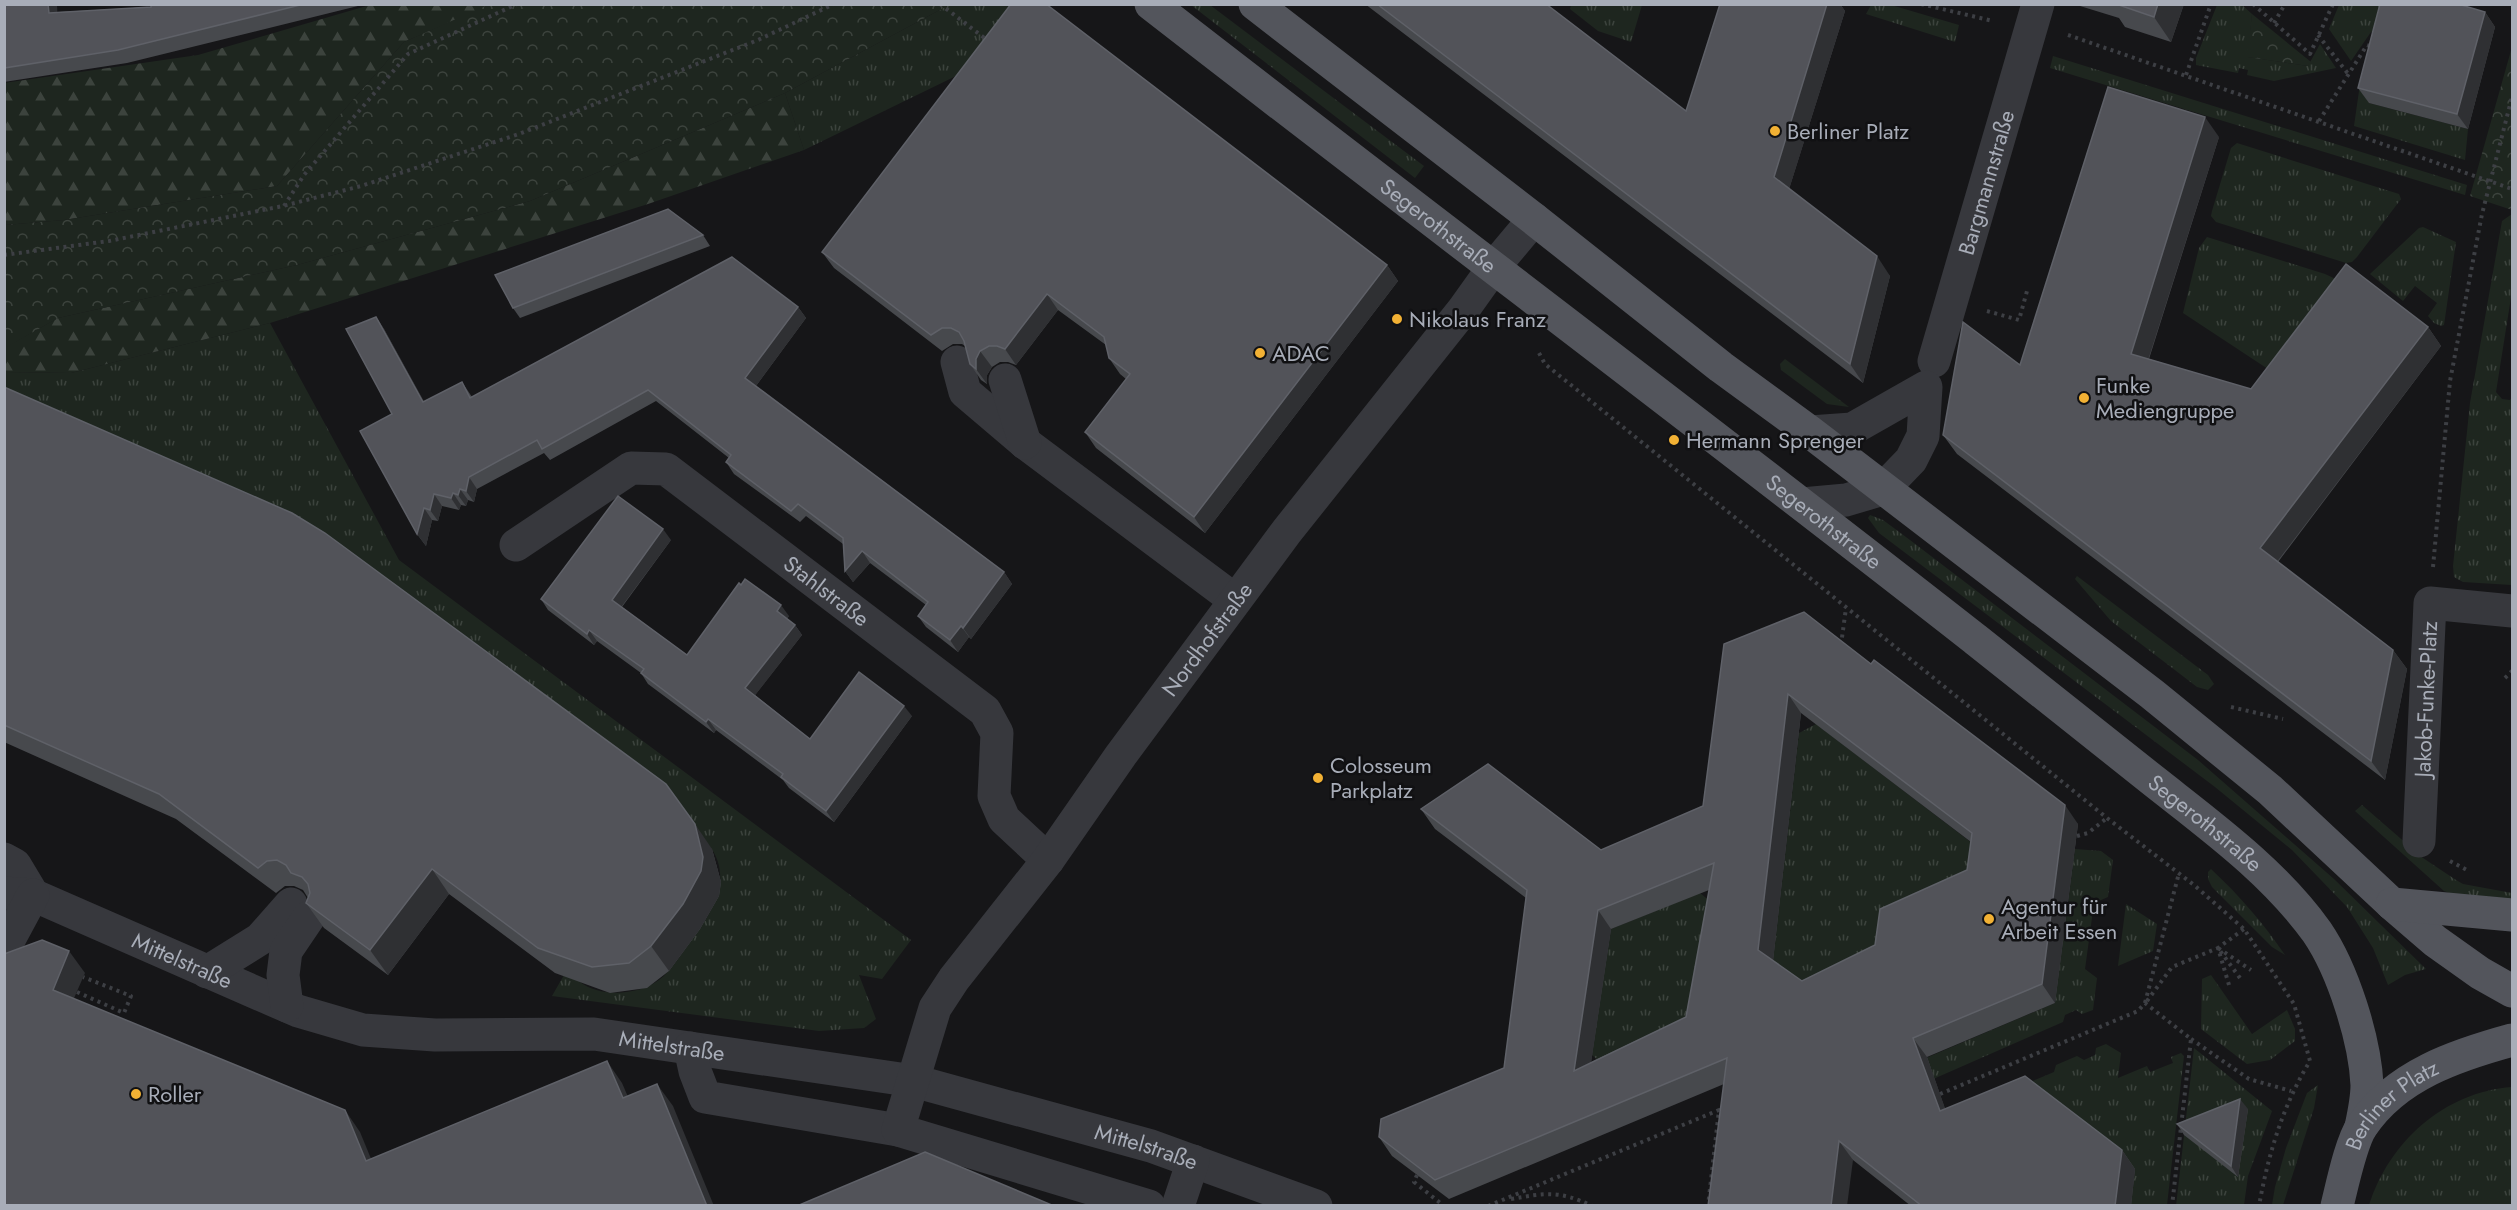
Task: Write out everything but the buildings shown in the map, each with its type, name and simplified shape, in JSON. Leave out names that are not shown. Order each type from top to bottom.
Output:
[{"type":"main road","name":"Segerothstraße","points":[[1151,4],[1802,504],[2198,817],[2277,884],[2319,935],[2336,969],[2349,1003],[2366,1070],[2367,1088],[2361,1127]]},
{"type":"main road","points":[[1255,4],[1534,219],[1721,367],[1810,432],[2152,694],[2270,790],[2435,941],[2480,974],[2512,991]]},
{"type":"main road","points":[[2392,904],[2512,915]]},
{"type":"main road","name":"Berliner Platz","points":[[2337,1206],[2361,1127],[2376,1109],[2410,1081],[2435,1066],[2465,1053],[2505,1046]]},
{"type":"street","name":"Bargmannstraße","points":[[1934,361],[2035,16]]},
{"type":"street","name":"Nordhofstraße","points":[[898,1130],[935,1008],[954,980],[1048,860],[1128,745],[1287,531],[1534,219]]},
{"type":"street","points":[[957,362],[965,392],[1025,443],[1235,600]]},
{"type":"street","points":[[1005,380],[1025,443]]},
{"type":"street","points":[[1802,504],[1846,500],[1883,489],[1911,460],[1923,436],[1926,387],[1852,429],[1810,432]]},
{"type":"street","name":"Stahlstraße","points":[[516,545],[631,468],[666,470],[985,711],[997,733],[994,796],[1004,819],[1048,860]]},
{"type":"street","name":"Jakob-Funke-Platz","points":[[2419,841],[2430,603],[2512,611]]},
{"type":"street","points":[[4,859],[15,865],[19,894],[4,949]]},
{"type":"street","name":"Mittelstraße","points":[[19,894],[287,1006],[363,1030],[435,1035],[594,1034],[914,1081],[1151,1146],[1309,1202]]},
{"type":"street","points":[[207,972],[260,939],[300,910],[286,951],[283,975],[287,1006]]},
{"type":"street","points":[[690,1048],[695,1071],[705,1097],[898,1130],[1149,1206]]},
{"type":"street","points":[[1178,1206],[1193,1161]]},
{"type":"path","points":[[283,206],[304,175],[408,54],[517,4]]},
{"type":"path","points":[[4,255],[109,241],[283,206],[361,186],[519,134],[758,40],[834,4]]},
{"type":"path","points":[[940,4],[992,44]]},
{"type":"path","points":[[1921,4],[2035,16],[2056,32],[2512,189]]},
{"type":"path","points":[[2186,75],[2211,4]]},
{"type":"path","points":[[2253,4],[2310,54],[2333,4]]},
{"type":"path","points":[[2274,23],[2285,4]]},
{"type":"path","points":[[2319,35],[2349,76]]},
{"type":"path","points":[[2319,121],[2367,45],[2382,49]]},
{"type":"path","points":[[2430,603],[2450,381],[2490,181],[2512,97]]},
{"type":"path","points":[[1951,302],[2019,320],[2027,291]]},
{"type":"path","points":[[1545,364],[2107,818],[2179,873],[2244,929],[2294,1004],[2310,1061],[2291,1090],[2265,1170],[2259,1206]]},
{"type":"path","points":[[1840,649],[1846,607]]},
{"type":"path","points":[[2505,678],[2512,671]]},
{"type":"path","points":[[2077,836],[2088,833],[2107,818]]},
{"type":"path","points":[[2419,841],[2463,869],[2473,870]]},
{"type":"path","points":[[2145,1003],[2179,873]]},
{"type":"path","points":[[1940,1094],[2138,1011],[2172,967],[2218,948],[2244,929]]},
{"type":"path","points":[[2218,948],[2251,970]]},
{"type":"path","points":[[2218,948],[2240,978]]},
{"type":"path","points":[[2218,948],[2229,985]]},
{"type":"path","points":[[77,992],[124,1013],[131,996],[83,977]]},
{"type":"path","points":[[2145,1003],[2191,1039],[2250,1079],[2291,1090]]},
{"type":"path","points":[[2172,1206],[2191,1039]]},
{"type":"path","points":[[1708,1206],[1719,1110],[1722,1105]]},
{"type":"path","points":[[1488,1206],[1719,1110]]},
{"type":"path","points":[[1417,1175],[1414,1182],[1444,1206]]},
{"type":"path","points":[[1503,1200],[1565,1194],[1592,1206]]},
{"type":"green space","points":[[490,4],[949,5],[785,93],[530,201],[297,265],[58,318],[5,348],[5,225],[64,220],[277,186],[404,42]]},
{"type":"green space","points":[[1642,4],[1631,42],[1598,31],[1570,9],[1571,5]]},
{"type":"green space","points":[[370,5],[490,5],[404,42],[277,186],[64,220],[5,225],[4,83],[198,55]]},
{"type":"green space","points":[[949,5],[1035,5],[995,57],[804,150],[785,93]]},
{"type":"green space","points":[[1191,5],[1210,5],[1424,166],[1415,178]]},
{"type":"green space","points":[[1871,5],[1891,5],[1959,25],[1955,42],[1866,14]]},
{"type":"green space","points":[[2217,5],[2242,5],[2252,14],[2248,57],[2308,66],[2320,44],[2336,68],[2274,81],[2247,75],[2248,70],[2239,68],[2238,73],[2196,65],[2196,58]]},
{"type":"green space","points":[[2339,5],[2392,5],[2387,35],[2371,32],[2351,61],[2329,29]]},
{"type":"green space","points":[[2252,14],[2311,62],[2308,66],[2247,57]]},
{"type":"green space","points":[[2512,47],[2512,210],[2470,196]]},
{"type":"green space","points":[[2053,56],[2467,185],[2465,195],[2050,68]]},
{"type":"green space","points":[[2361,77],[2369,103],[2468,129],[2465,160],[2354,126]]},
{"type":"green space","points":[[785,93],[804,150],[648,204],[270,323],[71,373],[5,372],[4,348],[58,318],[297,265],[530,201]]},
{"type":"green space","points":[[2237,143],[2399,194],[2401,199],[2357,257],[2352,262],[2346,263],[2216,222],[2211,216],[2212,211],[2231,148]]},
{"type":"green space","points":[[2512,214],[2512,291],[2496,392],[2502,399],[2510,400],[2512,397],[2512,585],[2463,582],[2454,577],[2453,566],[2470,403],[2502,221]]},
{"type":"green space","points":[[2423,227],[2456,242],[2444,325],[2441,326],[2434,323],[2428,316],[2437,303],[2415,286],[2403,301],[2370,274],[2419,228]]},
{"type":"green space","points":[[2207,237],[2325,274],[2340,281],[2271,371],[2183,313],[2199,248]]},
{"type":"green space","points":[[270,323],[399,560],[911,940],[882,979],[859,975],[876,1019],[864,1028],[819,1031],[552,996],[568,968],[578,981],[588,987],[598,991],[620,993],[651,985],[659,980],[678,959],[711,910],[720,878],[718,863],[711,848],[698,834],[679,820],[685,811],[343,558],[5,404],[5,372],[71,373]]},
{"type":"green space","points":[[1785,359],[1849,407],[1827,404],[1781,370],[1780,364]]},
{"type":"green space","points":[[1870,515],[1883,520],[1910,540],[2198,760],[2334,879],[2426,969],[2405,975],[2388,985],[2373,948],[2347,907],[2292,850],[2215,787],[1879,533],[1868,518]]},
{"type":"green space","points":[[2077,576],[2208,675],[2214,684],[2208,690],[2197,687],[2111,621],[2075,579]]},
{"type":"green space","points":[[1816,724],[1985,853],[1980,890],[1816,1001],[1772,970],[1799,733]]},
{"type":"green space","points":[[2362,805],[2423,858],[2456,880],[2463,884],[2512,893],[2512,902],[2444,891],[2355,811]]},
{"type":"green space","points":[[2075,849],[2101,851],[2113,860],[2108,897],[2094,903],[2085,969],[2097,978],[2093,1010],[2082,1014],[2076,1010],[2065,1015],[2063,1022],[1931,1080],[1926,1058],[2055,1003]]},
{"type":"green space","points":[[2211,869],[2251,910],[2285,955],[2272,947],[2212,887],[2208,879],[2208,872]]},
{"type":"green space","points":[[1700,893],[1722,911],[1700,1036],[1616,1076],[1592,1055],[1611,929]]},
{"type":"green space","points":[[2126,904],[2157,924],[2153,951],[2118,966]]},
{"type":"green space","points":[[2211,975],[2252,1034],[2287,1010],[2295,1029],[2295,1041],[2270,1060],[2247,1064],[2201,1029],[2202,979]]},
{"type":"green space","points":[[2106,1044],[2121,1053],[2118,1078],[2147,1066],[2150,1072],[2173,1063],[2171,1057],[2181,1053],[2184,1056],[2167,1205],[2131,1205],[2135,1169],[1953,1114],[2054,1072],[2056,1065],[2077,1056],[2084,1060],[2095,1055],[2096,1048]]},
{"type":"green space","points":[[2194,1048],[2272,1111],[2248,1176],[2244,1205],[2176,1206]]},
{"type":"green space","points":[[2318,1085],[2314,1108],[2283,1205],[2272,1205],[2286,1148],[2307,1093]]},
{"type":"green space","points":[[2512,1087],[2512,1205],[2369,1205],[2390,1161],[2422,1124],[2442,1110],[2464,1099],[2487,1091]]},
{"type":"place","name":"Berliner Platz","points":[[1775,131]]},
{"type":"place","name":"Nikolaus Franz","points":[[1397,319]]},
{"type":"place","name":"ADAC","points":[[1260,353]]},
{"type":"place","name":"Funke Mediengruppe","points":[[2084,398]]},
{"type":"place","name":"Hermann Sprenger","points":[[1674,440]]},
{"type":"place","name":"Colosseum Parkplatz","points":[[1318,778]]},
{"type":"place","name":"Agentur für Arbeit Essen","points":[[1989,919]]},
{"type":"place","name":"Roller","points":[[136,1094]]}]
